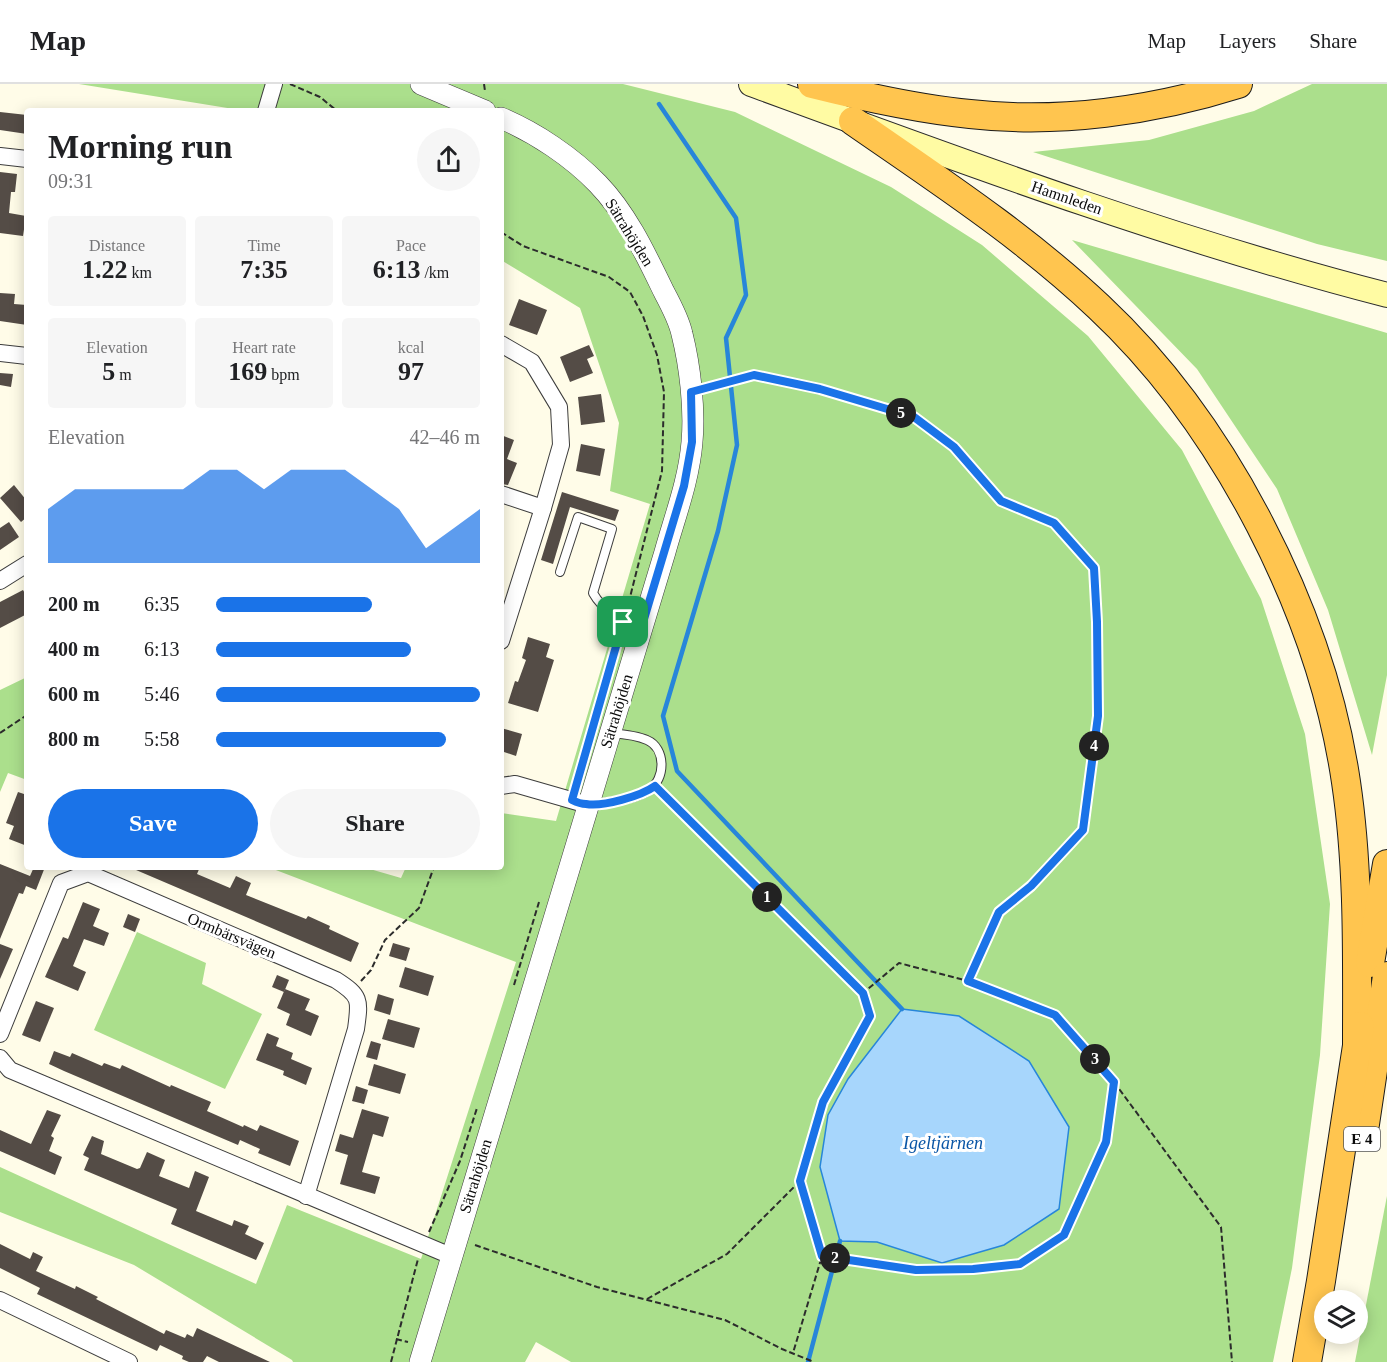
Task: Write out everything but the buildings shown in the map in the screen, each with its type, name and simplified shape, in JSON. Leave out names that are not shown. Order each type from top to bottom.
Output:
[{"type":"highway","points":[[812,84],[930,108],[971,114],[1034,117],[1135,109],[1238,84]]},
{"type":"highway","points":[[853,121],[998,221],[1101,308],[1151,361],[1182,400],[1219,454],[1248,503],[1284,574],[1304,620],[1333,720],[1343,769],[1356,879],[1357,1045]]},
{"type":"highway","name":"E 4","points":[[1307,1362],[1387,864]]},
{"type":"highway","name":"E 4","points":[[1338,1290],[1387,976]]},
{"type":"highway","points":[[1325,1362],[1328,1344]]},
{"type":"main road","name":"Hamnleden","points":[[751,84],[965,162],[1201,242],[1387,294]]},
{"type":"street","points":[[267,108],[274,84]]},
{"type":"street","points":[[421,84],[478,108]]},
{"type":"street","name":"Sätrahöjden","points":[[420,1362],[610,733],[632,625],[684,486],[692,442],[691,392],[682,331],[654,272],[626,221],[599,184],[568,158],[504,120]]},
{"type":"street","points":[[0,156],[24,159]]},
{"type":"street","points":[[504,346],[532,362],[559,407],[561,445],[504,632]]},
{"type":"street","points":[[0,353],[24,356]]},
{"type":"street","points":[[504,495],[543,508]]},
{"type":"street","points":[[0,581],[24,566]]},
{"type":"street","points":[[504,786],[515,784],[588,805]]},
{"type":"street","name":"Ormbärsvägen","points":[[0,1034],[61,883],[88,873],[336,980],[353,991]]},
{"type":"street","points":[[306,1196],[356,1029],[359,1007],[353,991]]},
{"type":"street","points":[[0,1058],[10,1070],[306,1196],[423,1244],[454,1247]]},
{"type":"street","points":[[0,1300],[129,1362]]},
{"type":"lane","points":[[560,572],[578,517],[612,529],[593,593],[598,602],[632,625]]},
{"type":"lane","points":[[588,805],[616,801],[647,792],[655,786],[662,768],[660,754],[649,740],[610,733]]},
{"type":"path","points":[[290,84],[320,97],[333,108]]},
{"type":"path","points":[[504,234],[523,246],[609,277],[630,292],[643,316],[657,356],[664,392],[662,471],[632,625],[611,666]]},
{"type":"path","points":[[691,392],[754,375],[820,389],[914,417],[954,447],[1001,501],[1054,523],[1094,568],[1098,716],[1083,830],[1031,886],[999,912],[968,981]]},
{"type":"path","points":[[0,733],[24,718]]},
{"type":"path","points":[[646,1300],[727,1254],[800,1181],[823,1102],[870,1016],[863,993],[655,786]]},
{"type":"path","points":[[353,991],[371,970],[385,940],[419,908],[433,870]]},
{"type":"path","points":[[513,987],[540,899]]},
{"type":"path","points":[[863,993],[899,963],[968,981],[1055,1015],[1114,1082],[1221,1227],[1232,1362]]},
{"type":"path","points":[[822,1256],[916,1270],[973,1269],[1020,1264],[1064,1235],[1106,1142],[1114,1082]]},
{"type":"path","points":[[391,1362],[414,1270],[423,1244],[460,1161],[478,1104]]},
{"type":"path","points":[[793,1353],[822,1256],[800,1181]]},
{"type":"path","points":[[454,1247],[725,1320],[814,1362]]},
{"type":"path","points":[[396,1339],[410,1343]]},
{"type":"green space","points":[[79,84],[623,84],[735,112],[891,187],[982,245],[1088,336],[1182,450],[1261,599],[1305,734],[1330,904],[1320,1055],[1292,1268],[1273,1362],[571,1362],[536,1342],[525,1362],[293,1362],[134,1265],[0,1212],[0,1167],[256,1284],[287,1205],[421,1259],[516,962],[276,870],[373,870],[401,878],[405,870],[504,870],[504,813],[556,821],[650,504],[610,491],[619,423],[580,308],[504,262],[504,108],[227,108]],"holes":[[[877,1242],[1004,1245],[942,1263]]]},
{"type":"green space","points":[[1312,84],[1387,84],[1387,261],[1317,244],[1033,152],[1149,140],[1254,111]]},
{"type":"green space","points":[[1072,240],[1387,333],[1387,675],[1372,755],[1328,610],[1277,489],[1197,369]]},
{"type":"green space","points":[[24,678],[24,779],[8,773],[0,792],[0,690]]},
{"type":"green space","points":[[137,932],[206,963],[202,984],[262,1014],[225,1089],[94,1030]]},
{"type":"green space","points":[[1387,1196],[1387,1362],[1355,1362],[1358,1344],[1368,1344],[1368,1294]]},
{"type":"water","name":"Igeltjärnen","points":[[902,1009],[959,1016],[1029,1061],[1069,1127],[1059,1209],[1004,1245],[942,1263],[877,1242],[840,1241],[820,1167],[828,1115],[848,1079]]},
{"type":"waterway","points":[[659,104],[736,218],[746,295],[726,338],[737,445],[718,531],[663,716],[677,771],[902,1009]]},
{"type":"waterway","points":[[808,1362],[840,1241]]},
{"type":"route","points":[[754,375],[820,389],[914,417],[954,447],[1001,501],[1054,523],[1094,568],[1098,716],[1083,830],[1031,886],[999,912],[968,981],[1055,1015],[1114,1082],[1106,1142],[1064,1235],[1020,1264],[973,1269],[916,1270],[822,1256],[800,1181],[823,1102],[870,1016],[863,993],[655,786],[647,792],[616,801],[588,805],[572,800],[623,622],[641,629],[665,552],[684,486],[692,442],[691,392],[754,375]]}]
